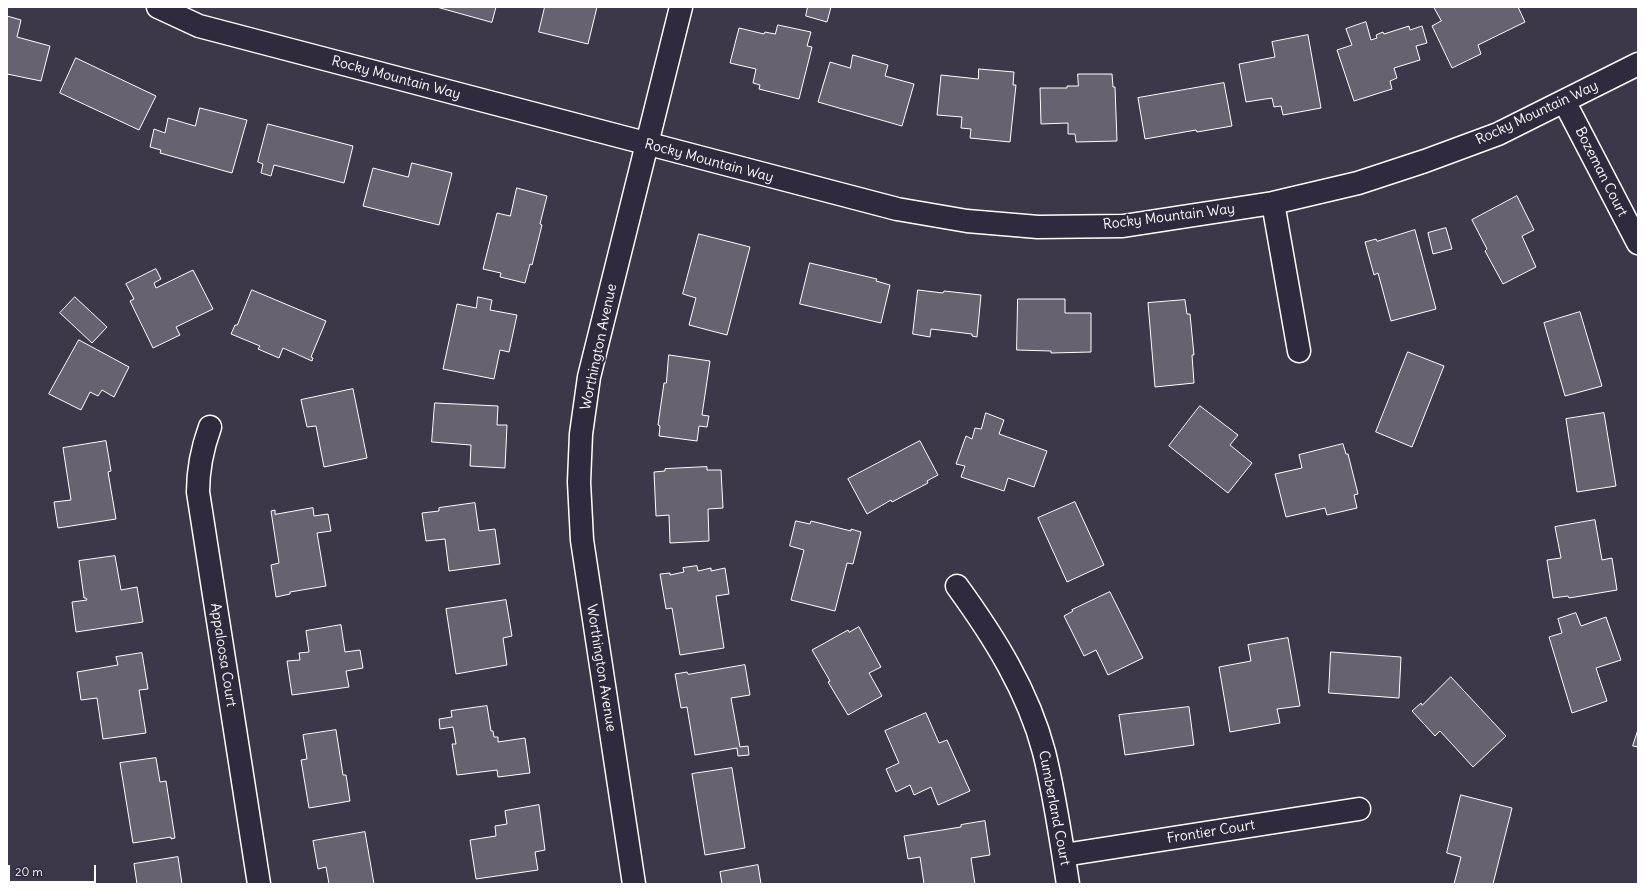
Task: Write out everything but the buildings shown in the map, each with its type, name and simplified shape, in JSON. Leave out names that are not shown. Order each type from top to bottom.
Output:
[{"type":"street","name":"Rocky Mountain Way","points":[[158,7],[199,26],[896,209],[967,221],[1038,227],[1123,226],[1273,203],[1358,183],[1425,161],[1498,134],[1638,64]]},
{"type":"street","name":"Worthington Avenue","points":[[634,884],[582,540],[579,482],[581,434],[590,377],[681,7]]},
{"type":"street","name":"Bozeman Court","points":[[1564,101],[1638,243]]},
{"type":"street","points":[[1273,203],[1299,351]]},
{"type":"street","name":"Appaloosa Court","points":[[210,427],[202,449],[198,471],[198,492],[258,884]]},
{"type":"street","name":"Cumberland Court","points":[[957,586],[981,619],[1002,654],[1027,705],[1044,751],[1055,798],[1068,884]]},
{"type":"street","name":"Frontier Court","points":[[1064,854],[1359,809]]}]
